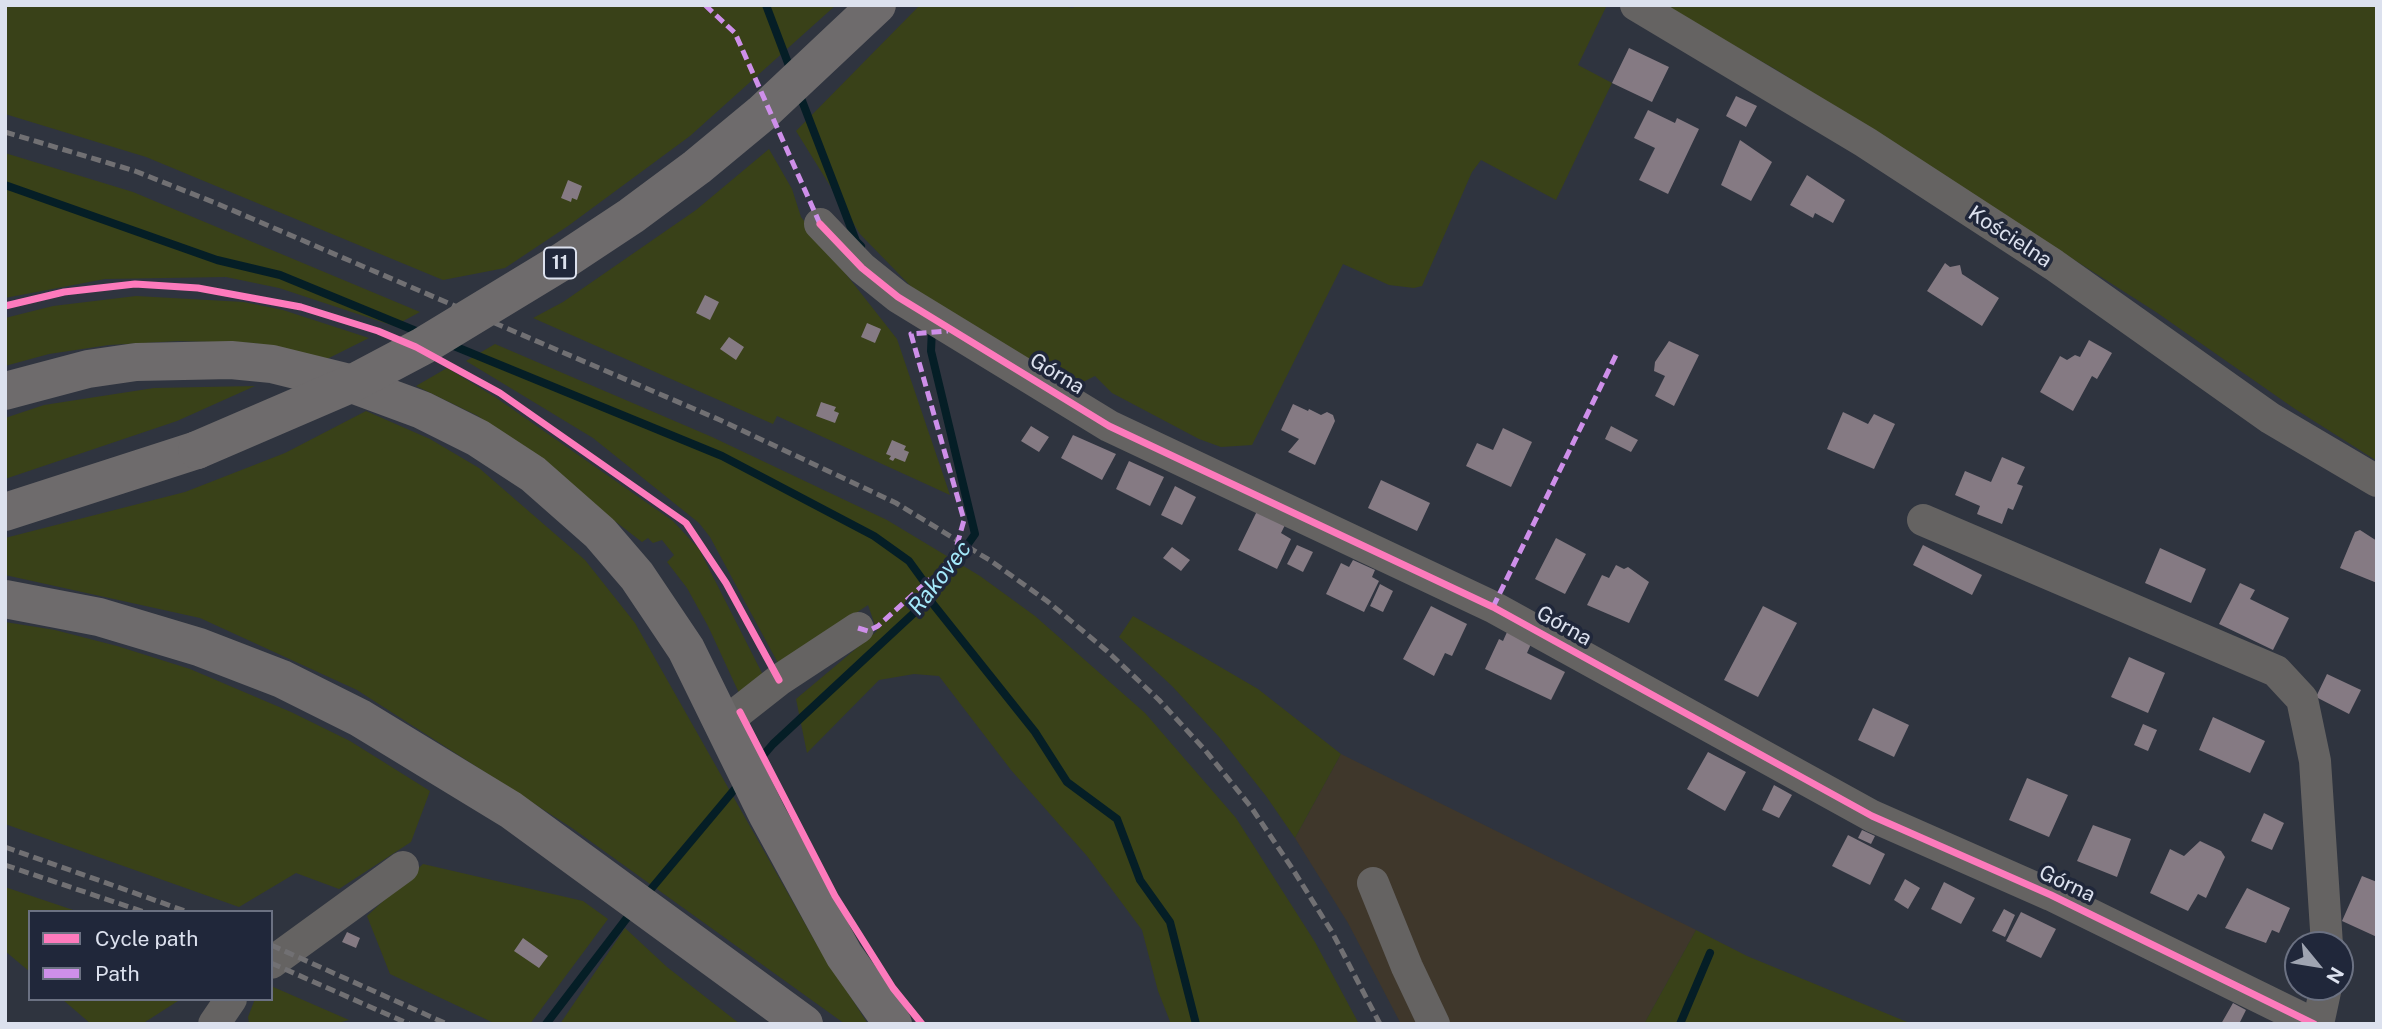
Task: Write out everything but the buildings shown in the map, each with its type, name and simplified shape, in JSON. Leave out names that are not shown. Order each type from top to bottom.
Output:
[{"type":"main road","name":"11","points":[[5,512],[197,450],[355,382],[424,346],[563,261],[631,216],[697,167],[761,114],[877,5]]},
{"type":"main road","points":[[5,391],[88,369],[124,363],[231,360],[272,364],[311,372],[386,395],[422,410],[504,454],[561,496],[600,533],[637,576],[686,649],[760,798],[844,955],[893,1024]]},
{"type":"main road","points":[[5,598],[99,617],[199,647],[282,679],[360,718],[499,803],[804,1024]]},
{"type":"street","name":"Kościelna","points":[[1636,5],[1865,142],[2054,265],[2270,418],[2377,481]]},
{"type":"street","name":"Górna","points":[[820,224],[862,268],[898,297],[1110,426],[1493,607],[1872,816],[2051,895],[2316,1024],[2322,1001]]},
{"type":"street","points":[[1923,520],[2276,671],[2302,699],[2315,761],[2326,931]]},
{"type":"street","points":[[730,736],[779,680],[858,628]]},
{"type":"street","points":[[273,962],[403,867]]},
{"type":"street","points":[[1373,883],[1407,967],[1434,1024]]},
{"type":"street","points":[[214,1024],[230,1001]]},
{"type":"shaded area","points":[[1341,754],[1696,930],[1644,1024],[1401,1024],[1348,923],[1295,838]]},
{"type":"green space","points":[[5,5],[836,5],[690,136],[568,226],[505,268],[443,280],[146,157],[5,114]]},
{"type":"green space","points":[[920,5],[1059,5],[1073,8],[1075,5],[1607,5],[1578,65],[1612,83],[1556,200],[1481,160],[1472,172],[1422,286],[1414,288],[1389,285],[1343,264],[1252,445],[1221,447],[1199,439],[1112,393],[1095,376],[1071,388],[930,306],[860,234],[796,131]]},
{"type":"green space","points":[[1661,5],[2377,5],[2377,461],[2295,409],[2156,312],[1775,69]]},
{"type":"green space","points":[[769,149],[792,189],[801,217],[897,339],[950,495],[777,416],[773,424],[533,318],[563,302],[696,210]]},
{"type":"green space","points":[[5,153],[133,192],[420,312],[394,326],[279,288],[226,277],[105,279],[5,298]]},
{"type":"green space","points":[[136,296],[244,302],[283,310],[369,338],[327,359],[254,343],[178,341],[109,345],[49,354],[5,366],[5,318],[53,306]]},
{"type":"green space","points":[[495,344],[712,437],[887,520],[980,576],[1035,616],[1145,713],[1236,818],[1315,942],[1359,1024],[1171,1024],[1158,991],[1142,930],[1087,856],[1011,770],[939,676],[914,674],[879,680],[807,753],[796,699],[877,631],[868,605],[779,665],[710,537],[699,523],[593,438],[466,361]]},
{"type":"green space","points":[[447,368],[495,397],[673,521],[699,549],[765,679],[739,693],[708,626],[687,588],[667,562],[674,555],[662,540],[653,543],[648,538],[642,542],[478,416],[416,386]]},
{"type":"green space","points":[[255,386],[177,421],[5,479],[5,418],[44,405],[154,388]]},
{"type":"green space","points":[[366,411],[430,439],[479,468],[585,560],[635,623],[816,943],[868,1024],[845,1024],[572,828],[357,690],[200,618],[5,575],[5,538],[185,492],[285,453]]},
{"type":"green space","points":[[1133,616],[1258,689],[1341,754],[1295,838],[1220,738],[1172,686],[1119,637]]},
{"type":"green space","points":[[5,622],[55,630],[190,669],[291,712],[350,741],[430,791],[411,842],[339,889],[296,873],[239,907],[5,824]]},
{"type":"green space","points":[[423,864],[583,901],[608,919],[530,1024],[496,1024],[390,974],[367,916]]},
{"type":"green space","points":[[5,887],[73,910],[28,910],[28,970],[5,951]]},
{"type":"green space","points":[[625,928],[667,967],[740,1024],[560,1024]]},
{"type":"green space","points":[[1696,930],[1747,956],[1912,1024],[1644,1024]]},
{"type":"green space","points":[[273,987],[349,1020],[334,1024],[249,1024],[248,1017],[254,1001],[273,1001]]},
{"type":"green space","points":[[64,1001],[178,1001],[142,1024],[91,1024]]},
{"type":"waterway","name":"Rakovec","points":[[766,5],[791,71]]},
{"type":"waterway","name":"Rakovec","points":[[799,93],[856,241],[861,246]]},
{"type":"waterway","points":[[5,185],[217,260],[280,275],[421,333]]},
{"type":"waterway","name":"Rakovec","points":[[754,766],[773,744],[929,599],[975,534],[931,351],[932,328]]},
{"type":"waterway","points":[[449,344],[722,456],[874,536],[909,561],[933,594]]},
{"type":"waterway","points":[[929,599],[1035,732],[1067,782],[1117,819],[1140,880],[1170,922],[1196,1024]]},
{"type":"waterway","name":"Rakovec","points":[[646,895],[739,784]]},
{"type":"waterway","name":"Rakovec","points":[[546,1024],[633,910]]},
{"type":"waterway","points":[[1680,1024],[1710,953]]},
{"type":"railway","points":[[5,132],[135,171],[218,204],[720,420],[896,503],[991,561],[1047,601],[1107,651],[1159,700],[1205,750],[1251,807],[1292,868],[1332,932],[1380,1024]]},
{"type":"railway","points":[[5,847],[182,910]]},
{"type":"railway","points":[[5,865],[138,910]]},
{"type":"railway","points":[[273,946],[447,1024]]},
{"type":"railway","points":[[273,964],[409,1024]]},
{"type":"marked path","points":[[705,5],[735,33],[820,224]]},
{"type":"marked path","points":[[932,582],[955,552],[964,520],[911,334],[948,331]]},
{"type":"marked path","points":[[1493,607],[1618,351]]},
{"type":"marked path","points":[[858,628],[868,631],[878,626],[930,579]]},
{"type":"cycle path","points":[[820,224],[862,268],[898,297],[1109,426],[1493,607],[1872,816],[2051,895],[2314,1024]]},
{"type":"cycle path","points":[[5,306],[64,292],[135,284],[198,288],[301,307],[378,331],[416,347],[500,393],[686,523],[726,583],[779,680]]},
{"type":"cycle path","points":[[740,712],[835,896],[893,988],[922,1024]]}]
